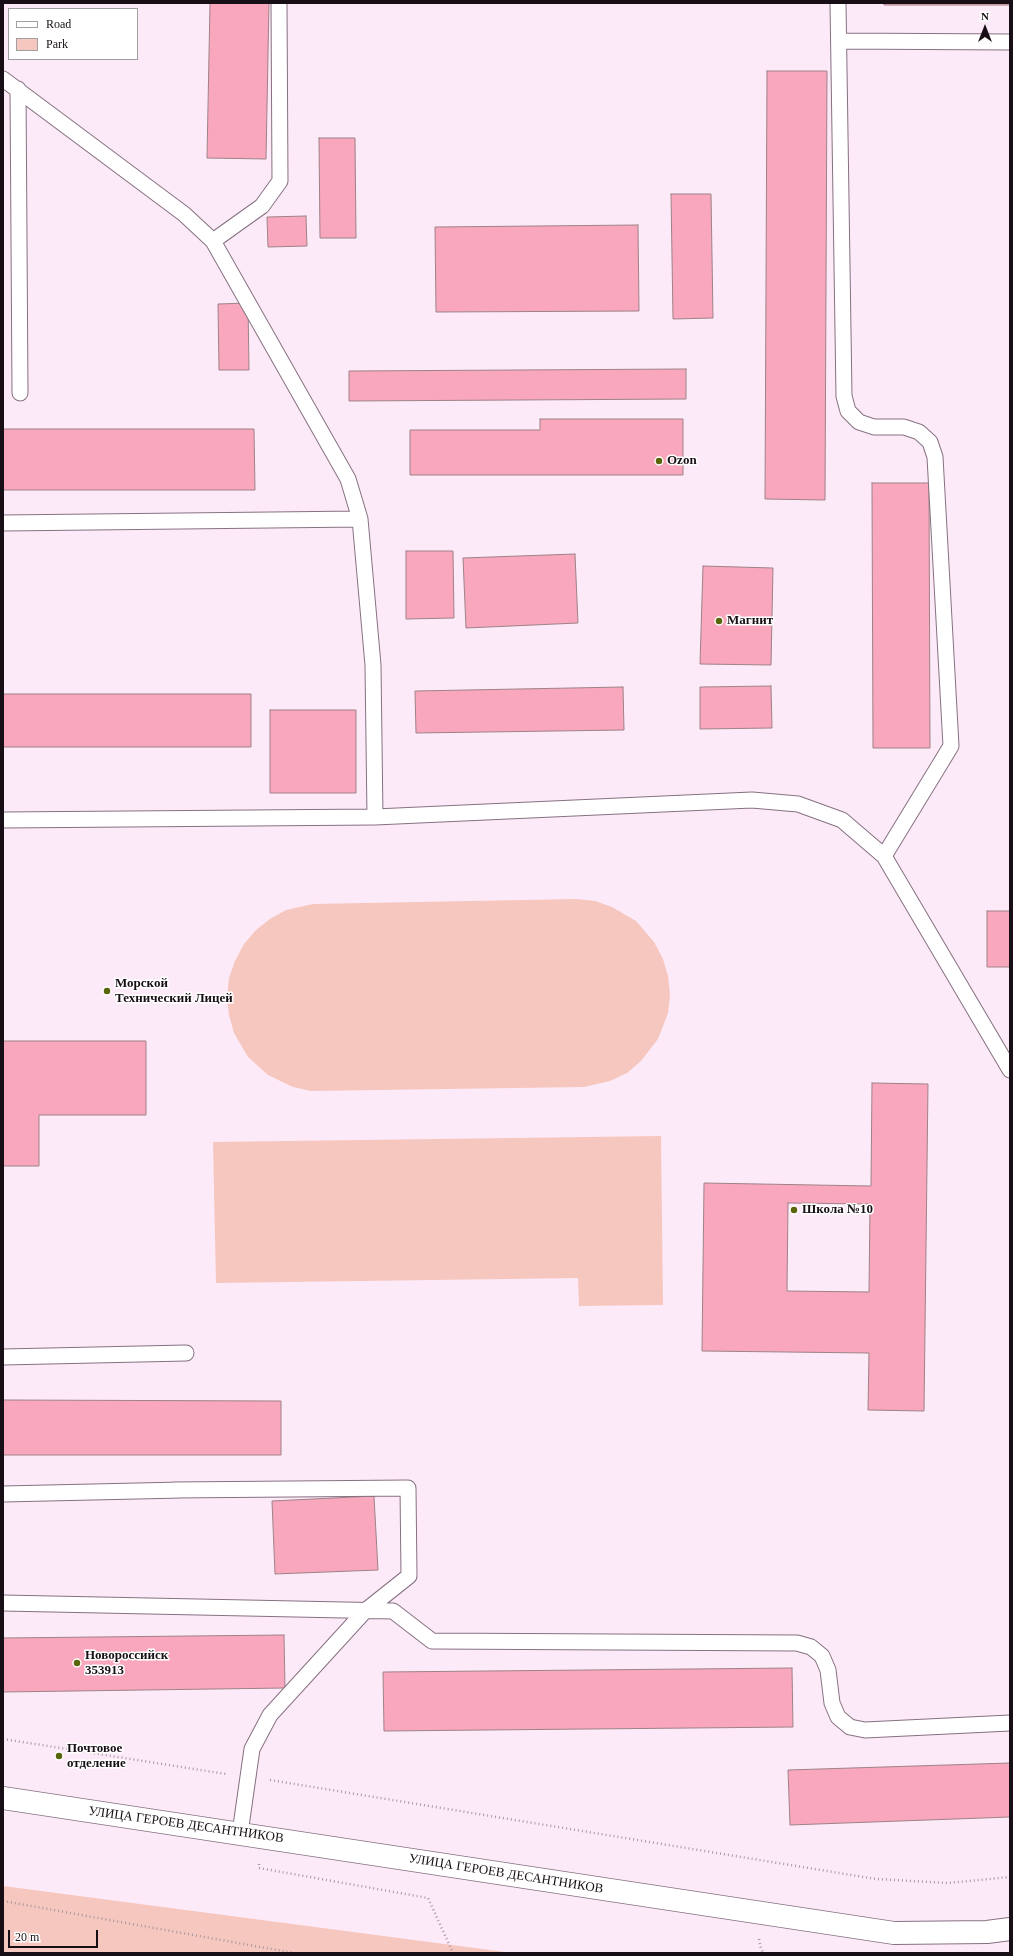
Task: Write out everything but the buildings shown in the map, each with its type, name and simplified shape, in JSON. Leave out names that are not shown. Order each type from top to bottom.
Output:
[{"type":"street","name":"УЛИЦА ГЕРОЕВ ДЕСАНТНИКОВ","points":[[3,1798],[894,1933],[987,1932],[1010,1929]]},
{"type":"lane","points":[[213,241],[262,206],[280,181],[279,3]]},
{"type":"lane","points":[[838,3],[844,396],[848,411],[859,422],[874,427],[904,427],[919,432],[930,442],[935,457],[951,746],[884,856]]},
{"type":"lane","points":[[839,41],[1010,42]]},
{"type":"lane","points":[[3,79],[184,214],[213,241],[348,478],[360,519],[373,665],[375,817]]},
{"type":"lane","points":[[18,89],[20,393]]},
{"type":"lane","points":[[3,523],[360,519]]},
{"type":"lane","points":[[3,820],[375,817],[752,800],[798,804],[842,820],[884,856],[1010,1070]]},
{"type":"lane","points":[[3,1357],[186,1353]]},
{"type":"lane","points":[[3,1494],[173,1490],[408,1488],[409,1576],[365,1611],[270,1715],[252,1749],[240,1833]]},
{"type":"lane","points":[[173,1490],[204,1490]]},
{"type":"lane","points":[[3,1602],[392,1611],[432,1641],[797,1644],[811,1647],[822,1656],[828,1670],[832,1703],[838,1717],[850,1727],[865,1730],[1010,1723]]},
{"type":"path","points":[[3,1739],[876,1879],[948,1883],[1010,1877]]},
{"type":"path","points":[[259,1868],[428,1898],[452,1953]]},
{"type":"path","points":[[3,1901],[294,1953]]},
{"type":"green space","points":[[576,899],[595,901],[612,907],[636,921],[654,942],[663,959],[668,976],[670,995],[668,1013],[658,1039],[641,1061],[627,1073],[610,1081],[584,1087],[311,1091],[293,1087],[268,1075],[248,1057],[234,1033],[229,1015],[227,997],[229,978],[235,961],[244,944],[256,930],[270,919],[286,910],[313,904]]},
{"type":"green space","points":[[661,1136],[663,1305],[579,1306],[578,1278],[216,1283],[213,1142]]},
{"type":"green space","points":[[3,1886],[513,1953],[3,1953]]},
{"type":"place","name":"Ozon","points":[[659,461]]},
{"type":"place","name":"Магнит","points":[[719,621]]},
{"type":"place","name":"Морской Технический Лицей","points":[[107,991]]},
{"type":"place","name":"Школа №10","points":[[794,1210]]},
{"type":"place","name":"Новороссийск 353913","points":[[77,1663]]},
{"type":"place","name":"Почтовое отделение","points":[[59,1756]]}]
